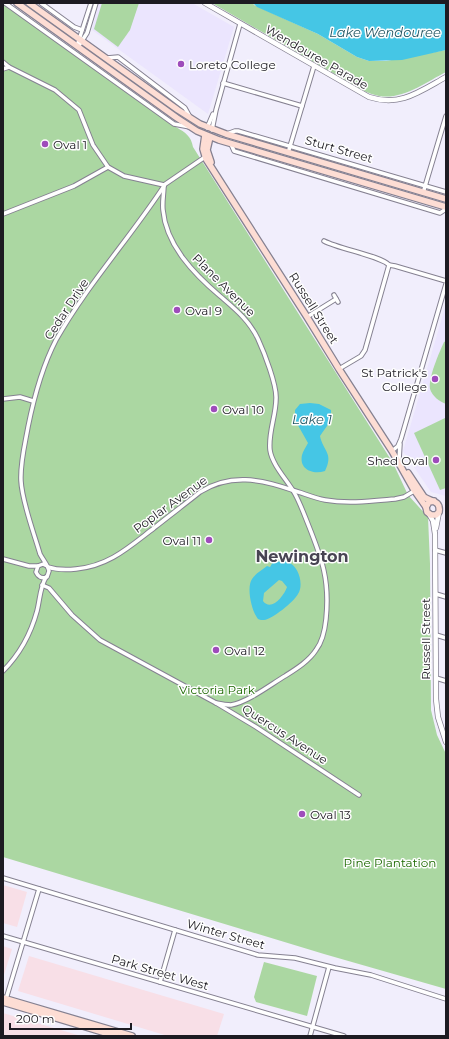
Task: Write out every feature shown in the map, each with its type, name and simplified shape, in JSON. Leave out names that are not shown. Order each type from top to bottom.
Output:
[{"type":"main road","points":[[18,3],[78,47],[117,80],[192,128],[208,136],[446,208]]},
{"type":"main road","name":"Sturt Street","points":[[30,3],[191,119],[210,129],[446,199]]},
{"type":"main road","name":"Russell Street","points":[[208,136],[207,157],[215,171],[426,507]]},
{"type":"main road","name":"Russell Street","points":[[416,490],[426,499],[446,506]]},
{"type":"main road","points":[[439,512],[439,507],[435,502],[429,502],[426,507],[426,511],[429,514],[435,515],[446,510]]},
{"type":"main road","points":[[4,1000],[116,1036]]},
{"type":"main road","points":[[4,1000],[132,1036]]},
{"type":"street","points":[[5,3],[117,80]]},
{"type":"street","points":[[41,3],[74,27],[82,30]]},
{"type":"street","points":[[81,40],[82,30],[91,3]]},
{"type":"street","points":[[78,47],[81,40],[87,33],[96,3]]},
{"type":"street","name":"Wendouree Parade","points":[[205,3],[364,95],[383,101],[396,101],[408,97],[446,77]]},
{"type":"street","points":[[210,129],[240,24]]},
{"type":"street","points":[[3,62],[55,90],[79,110],[93,145],[108,168],[124,176],[164,185],[207,157]]},
{"type":"street","points":[[288,153],[314,66]]},
{"type":"street","points":[[3,69],[10,67]]},
{"type":"street","points":[[223,83],[302,106]]},
{"type":"street","points":[[423,193],[446,116]]},
{"type":"street","name":"Russell Street","points":[[208,136],[210,129]]},
{"type":"street","name":"Sturt Street","points":[[226,134],[237,130],[446,192]]},
{"type":"street","points":[[231,144],[234,151],[446,214]]},
{"type":"street","points":[[3,214],[74,186],[108,168]]},
{"type":"street","name":"Cedar Drive","points":[[48,567],[40,554],[22,492],[21,481],[24,447],[33,401],[41,376],[56,341],[76,310],[164,185]]},
{"type":"street","name":"Plane Avenue","points":[[164,185],[163,210],[174,244],[190,267],[215,293],[245,318],[252,327],[258,340],[277,398],[271,432],[270,451],[279,470],[300,504],[322,560],[327,582],[327,613],[325,627],[322,639],[316,650],[301,664],[274,683],[239,703],[230,705],[216,703]]},
{"type":"street","points":[[440,213],[446,208]]},
{"type":"street","points":[[324,241],[337,247],[382,260],[389,266],[395,266],[446,282],[401,441],[395,456]]},
{"type":"street","points":[[339,369],[361,356],[365,350],[389,266]]},
{"type":"street","points":[[308,317],[336,299]]},
{"type":"street","points":[[3,399],[20,397],[33,401]]},
{"type":"street","points":[[395,456],[401,441]]},
{"type":"street","name":"Poplar Avenue","points":[[48,567],[60,569],[91,567],[109,560],[128,548],[200,492],[216,483],[228,480],[252,480],[272,484],[320,499],[341,502],[395,499],[404,497],[416,490]]},
{"type":"street","name":"Russell Street","points":[[435,534],[439,512]]},
{"type":"street","name":"Russell Street","points":[[429,514],[433,521],[435,534],[437,710],[446,742]]},
{"type":"street","points":[[435,550],[446,553]]},
{"type":"street","name":"Cedar Drive","points":[[39,566],[40,554]]},
{"type":"street","points":[[3,559],[29,566],[39,566],[43,564],[48,567],[49,572],[42,586],[37,610],[29,631],[16,654],[3,671]]},
{"type":"street","points":[[29,566],[40,577],[42,586]]},
{"type":"street","points":[[36,572],[39,566]]},
{"type":"street","name":"Poplar Avenue","points":[[47,576],[60,569]]},
{"type":"street","points":[[40,577],[47,576]]},
{"type":"street","name":"Quercus Avenue","points":[[42,586],[49,588],[72,615],[100,640],[216,703],[256,727],[359,796]]},
{"type":"street","points":[[436,594],[446,597]]},
{"type":"street","points":[[436,635],[446,638]]},
{"type":"street","points":[[436,678],[446,681]]},
{"type":"street","name":"Winter Street","points":[[3,878],[258,954],[295,958],[330,967],[372,975],[446,999]]},
{"type":"street","points":[[4,1000],[39,889]]},
{"type":"street","points":[[160,982],[175,930]]},
{"type":"street","name":"Park Street West","points":[[3,936],[344,1036]]},
{"type":"street","points":[[310,1036],[330,967]]},
{"type":"shaded area","name":"Loreto College","points":[[99,3],[192,3],[234,27],[208,114],[92,30]]},
{"type":"shaded area","name":"St Patrick's College","points":[[446,304],[446,496],[431,492],[403,451]]},
{"type":"shaded area","points":[[3,885],[27,892],[17,927],[3,923]]},
{"type":"shaded area","points":[[3,946],[12,949],[3,978]]},
{"type":"shaded area","points":[[29,956],[224,1014],[217,1036],[168,1036],[18,991]]},
{"type":"shaded area","points":[[3,1013],[37,1023],[81,1036],[3,1036]]},
{"type":"green space","name":"Victoria Park","points":[[3,3],[188,135],[193,147],[393,463],[408,495],[428,517],[430,564],[431,710],[437,735],[446,754],[446,989],[324,954],[3,857]]},
{"type":"green space","points":[[102,3],[139,3],[130,30],[118,47],[94,29]]},
{"type":"green space","points":[[212,3],[253,3],[254,5],[318,34],[357,57],[369,61],[386,61],[446,50],[446,72],[405,93],[388,97],[375,95],[364,91]]},
{"type":"green space","points":[[446,341],[446,404],[434,396],[430,389],[430,384],[432,372],[444,342]]},
{"type":"green space","name":"Shed Oval","points":[[445,418],[446,488],[440,490],[414,433]]},
{"type":"green space","points":[[264,962],[317,976],[307,1016],[256,1002],[254,997]]},
{"type":"water","name":"Lake Wendouree","points":[[253,3],[446,3],[446,50],[402,60],[369,61],[357,57],[318,34],[257,7]]},
{"type":"water","name":"Lake 1","points":[[300,404],[319,404],[331,410],[330,421],[320,436],[327,452],[328,460],[325,471],[320,472],[308,470],[302,464],[302,455],[308,443],[295,420],[295,410]]},
{"type":"water","points":[[285,561],[292,564],[298,572],[301,586],[296,597],[282,610],[268,619],[260,620],[256,616],[252,606],[250,583],[257,574],[267,566],[270,567],[273,562]],"holes":[[[279,580],[282,581],[287,587],[283,595],[277,602],[270,605],[266,604],[263,601],[264,593]]]},
{"type":"place","name":"Loreto College","points":[[181,64]]},
{"type":"place","name":"Oval 1","points":[[45,144]]},
{"type":"place","name":"Oval 9","points":[[177,310]]},
{"type":"place","name":"St Patrick's College","points":[[435,379]]},
{"type":"place","name":"Oval 10","points":[[214,409]]},
{"type":"place","name":"Shed Oval","points":[[436,460]]},
{"type":"place","name":"Oval 11","points":[[209,540]]},
{"type":"place","name":"Oval 12","points":[[216,650]]},
{"type":"place","name":"Oval 13","points":[[302,814]]},
{"type":"district","name":"Newington","points":[[302,556]]},
{"type":"park label","name":"Pine Plantation","points":[[390,862]]}]
